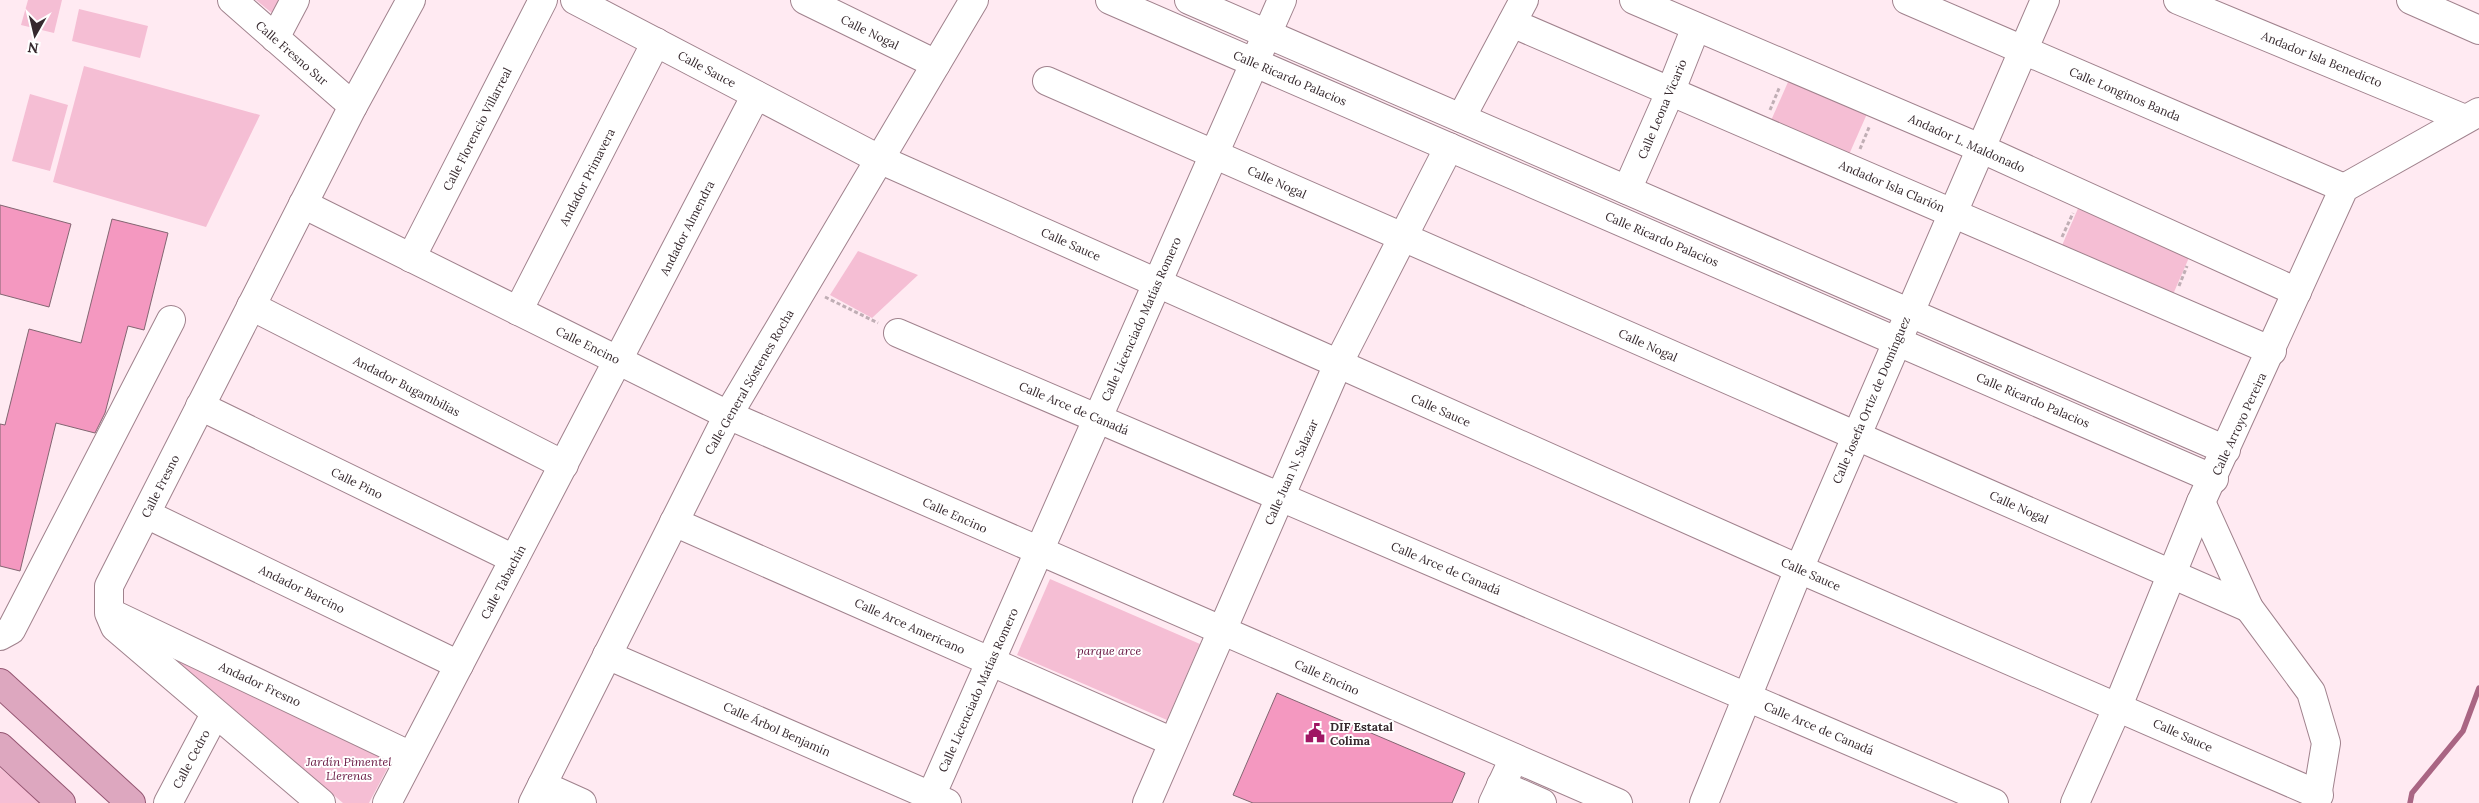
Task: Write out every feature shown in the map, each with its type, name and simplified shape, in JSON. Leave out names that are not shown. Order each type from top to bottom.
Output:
[{"type":"main road","points":[[0,683],[131,803]]},
{"type":"main road","points":[[0,747],[61,803]]},
{"type":"street","name":"Calle Fresno Sur","points":[[232,0],[353,106]]},
{"type":"street","points":[[276,38],[295,0]]},
{"type":"street","name":"Calle Fresno","points":[[109,613],[109,586],[353,106],[411,0]]},
{"type":"street","name":"Calle Florencio Villarreal","points":[[411,258],[543,0]]},
{"type":"street","name":"Calle Sauce","points":[[575,0],[879,160],[1158,282],[1798,569],[2118,706],[2318,799]]},
{"type":"street","name":"Calle Nogal","points":[[805,0],[936,64]]},
{"type":"street","name":"Calle General Sóstenes Rocha","points":[[537,794],[728,415],[974,0]]},
{"type":"street","name":"Calle Ricardo Palacios","points":[[1110,0],[1896,341],[2208,490]]},
{"type":"street","points":[[1189,0],[2226,450]]},
{"type":"street","name":"Calle Licenciado Matías Romero","points":[[935,801],[990,661],[1282,0]]},
{"type":"street","name":"Andador L. Maldonado","points":[[1634,0],[1980,148],[2297,292]]},
{"type":"street","name":"Calle Longinos Banda","points":[[1907,0],[2344,188]]},
{"type":"street","name":"Calle Josefa Ortiz de Domínguez","points":[[1704,803],[1798,569],[2045,0]]},
{"type":"street","name":"Andador Isla Benedicto","points":[[2178,0],[2472,115]]},
{"type":"street","points":[[2411,0],[2479,30]]},
{"type":"street","points":[[1461,118],[1518,11]]},
{"type":"street","name":"Andador Isla Clarión","points":[[1518,11],[1671,90],[2272,351]]},
{"type":"street","name":"Calle Leona Vicario","points":[[1628,190],[1696,27]]},
{"type":"street","name":"Andador Primavera","points":[[518,311],[656,42]]},
{"type":"street","name":"Calle Nogal","points":[[1047,81],[2249,608]]},
{"type":"street","name":"Andador Almendra","points":[[619,361],[756,95]]},
{"type":"street","points":[[2344,188],[2472,115]]},
{"type":"street","name":"Calle Juan N. Salazar","points":[[1147,803],[1338,364],[1449,147]]},
{"type":"street","name":"Calle Arroyo Pereira","points":[[2075,803],[2118,706],[2171,574],[2344,188]]},
{"type":"street","name":"Calle Encino","points":[[303,204],[728,415],[1618,803]]},
{"type":"street","name":"Andador Bugambilias","points":[[251,306],[564,465]]},
{"type":"street","points":[[0,636],[11,630],[171,320]]},
{"type":"street","name":"Calle Arce de Canadá","points":[[898,333],[1994,803]]},
{"type":"street","name":"Calle Tabachín","points":[[387,803],[619,361]]},
{"type":"street","name":"Calle Pino","points":[[200,406],[514,559]]},
{"type":"street","points":[[2208,490],[2249,608],[2311,692],[2326,743],[2318,799]]},
{"type":"street","name":"Andador Barcino","points":[[146,514],[459,665]]},
{"type":"street","name":"Calle Arce Americano","points":[[674,522],[1173,742]]},
{"type":"street","points":[[109,613],[115,627],[321,803]]},
{"type":"street","name":"Andador Fresno","points":[[109,613],[411,756]]},
{"type":"street","name":"Calle Árbol Benjamín","points":[[607,655],[935,801]]},
{"type":"street","name":"Calle Cedro","points":[[168,803],[215,714]]},
{"type":"street","points":[[1514,758],[1497,794],[1542,803]]},
{"type":"street","points":[[537,794],[582,803]]},
{"type":"path","points":[[1762,129],[1788,66]]},
{"type":"path","points":[[1851,168],[1879,105]]},
{"type":"path","points":[[2053,256],[2081,194]]},
{"type":"path","points":[[2169,307],[2196,246]]},
{"type":"path","points":[[804,287],[898,333]]},
{"type":"green space","points":[[28,0],[62,0],[54,33],[21,25]]},
{"type":"green space","points":[[256,0],[287,0],[278,18]]},
{"type":"green space","points":[[79,9],[148,26],[140,58],[72,41]]},
{"type":"green space","points":[[84,66],[260,115],[206,227],[53,182]]},
{"type":"green space","points":[[1792,73],[1870,107],[1847,159],[1769,125]]},
{"type":"green space","points":[[30,94],[68,105],[50,171],[12,161]]},
{"type":"green space","points":[[2080,204],[2191,253],[2171,299],[2060,250]]},
{"type":"green space","points":[[858,251],[918,275],[872,318],[830,295]]},
{"type":"green space","name":"parque arce","points":[[1050,579],[1200,644],[1167,720],[1017,655]]},
{"type":"green space","name":"Jardín Pimentel Llerenas","points":[[148,639],[394,756],[369,803],[343,803]]},
{"type":"green space","points":[[0,768],[41,803],[0,803]]},
{"type":"building","points":[[0,205],[71,224],[49,307],[0,294]]},
{"type":"building","points":[[112,219],[168,233],[144,330],[128,326],[105,413],[95,433],[56,423],[20,571],[0,566],[0,424],[5,425],[29,329],[81,343]]},
{"type":"building","name":"DIF Estatal Colima","points":[[1277,693],[1465,773],[1452,803],[1253,803],[1233,795]]},
{"type":"waterway","points":[[2410,803],[2412,793],[2463,731],[2479,688]]},
{"type":"place","name":"DIF Estatal Colima","points":[[1315,733]]}]
